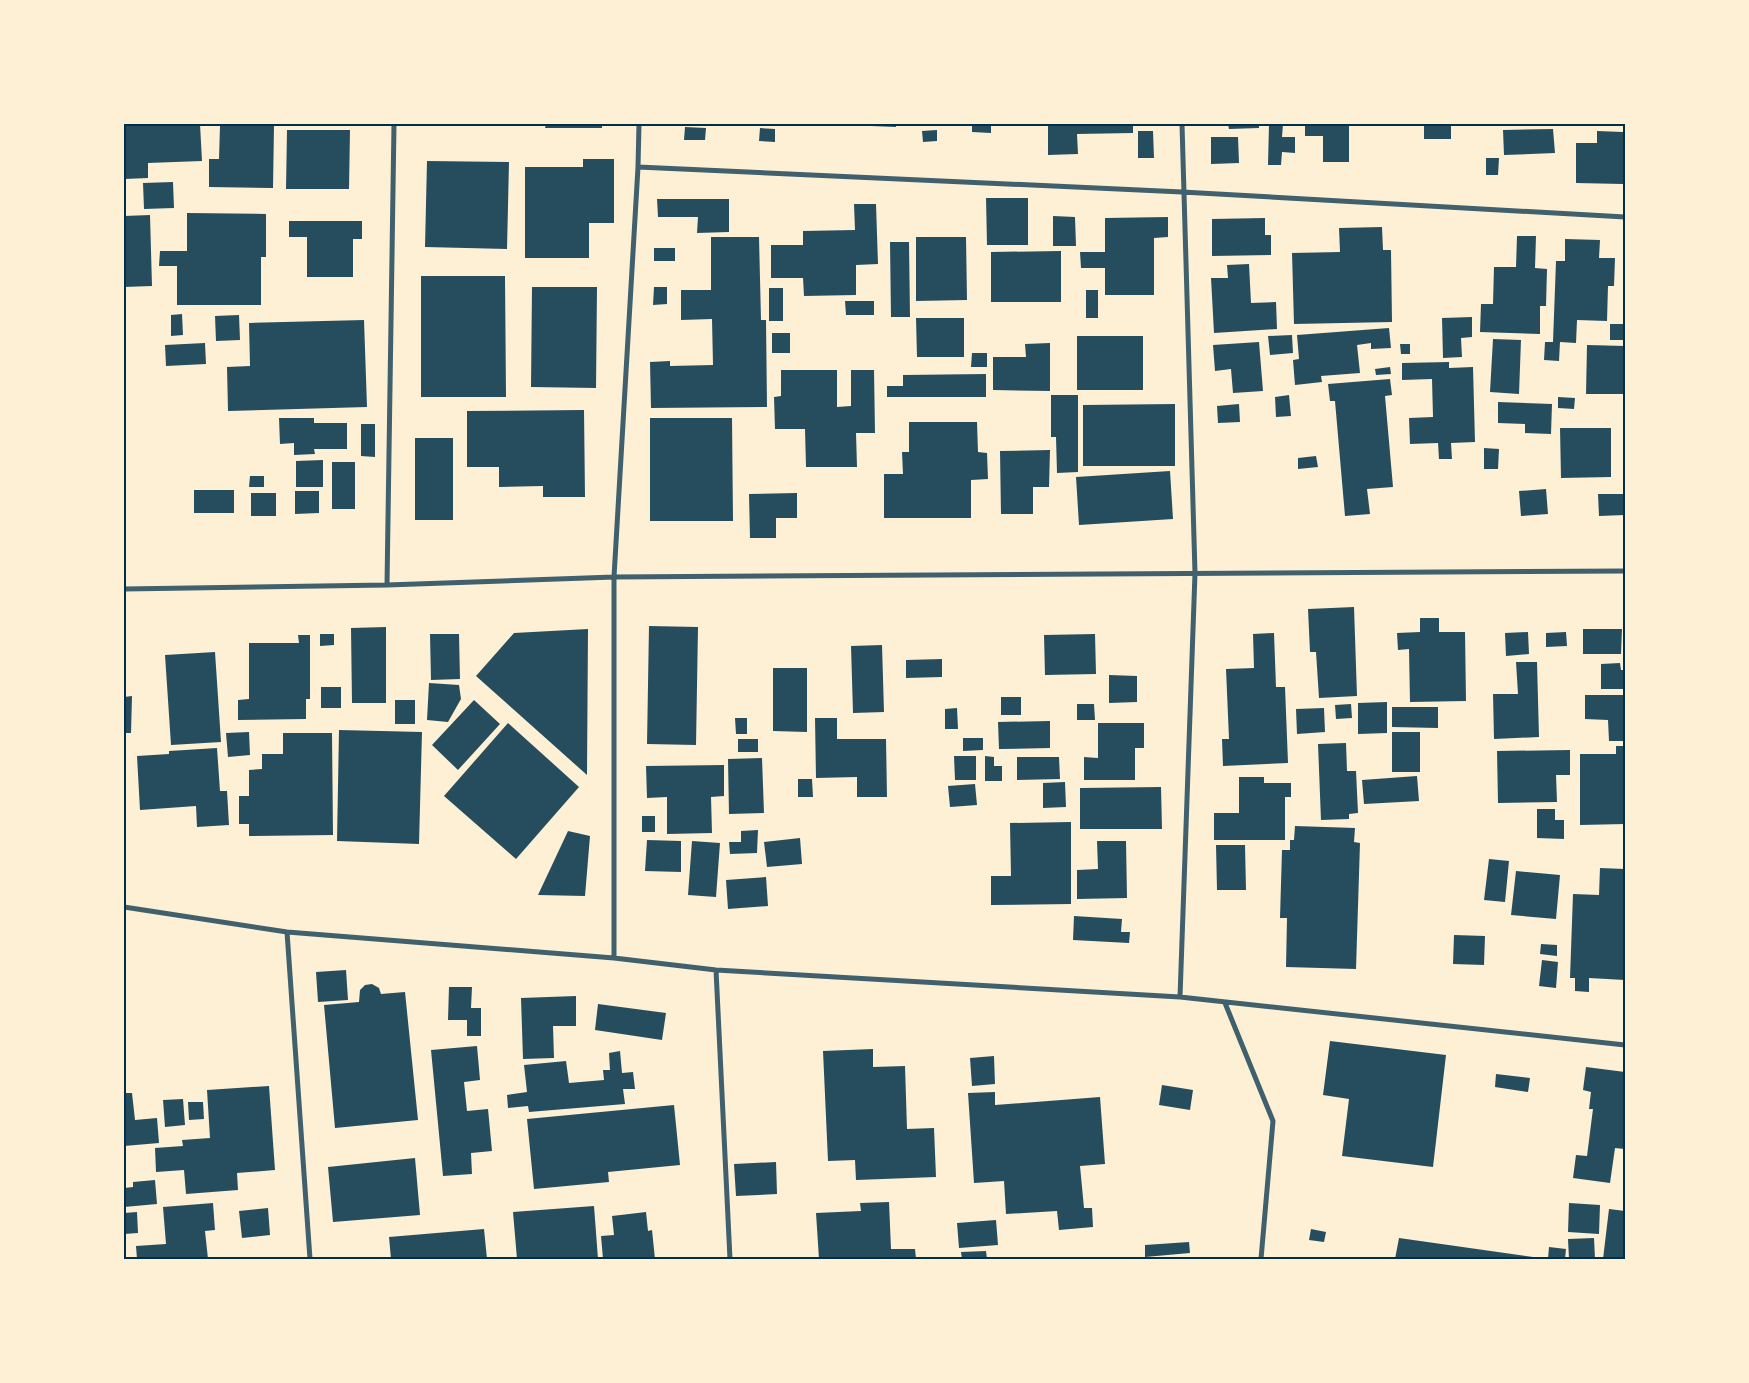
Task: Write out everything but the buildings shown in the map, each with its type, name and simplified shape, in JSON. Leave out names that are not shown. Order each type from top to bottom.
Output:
[{"type":"street","points":[[387,585],[394,124]]},
{"type":"street","points":[[614,958],[614,577],[639,124]]},
{"type":"street","points":[[1180,997],[1195,573],[1182,192],[1182,124]]},
{"type":"street","points":[[638,167],[1182,192],[1625,217]]},
{"type":"street","points":[[124,589],[387,585],[614,577],[1625,572]]},
{"type":"street","points":[[124,907],[286,932],[614,958],[716,970],[1180,997],[1625,1045]]},
{"type":"street","points":[[286,932],[310,1259]]},
{"type":"street","points":[[716,970],[730,1259]]},
{"type":"street","points":[[1225,1003],[1273,1121],[1261,1259]]}]
